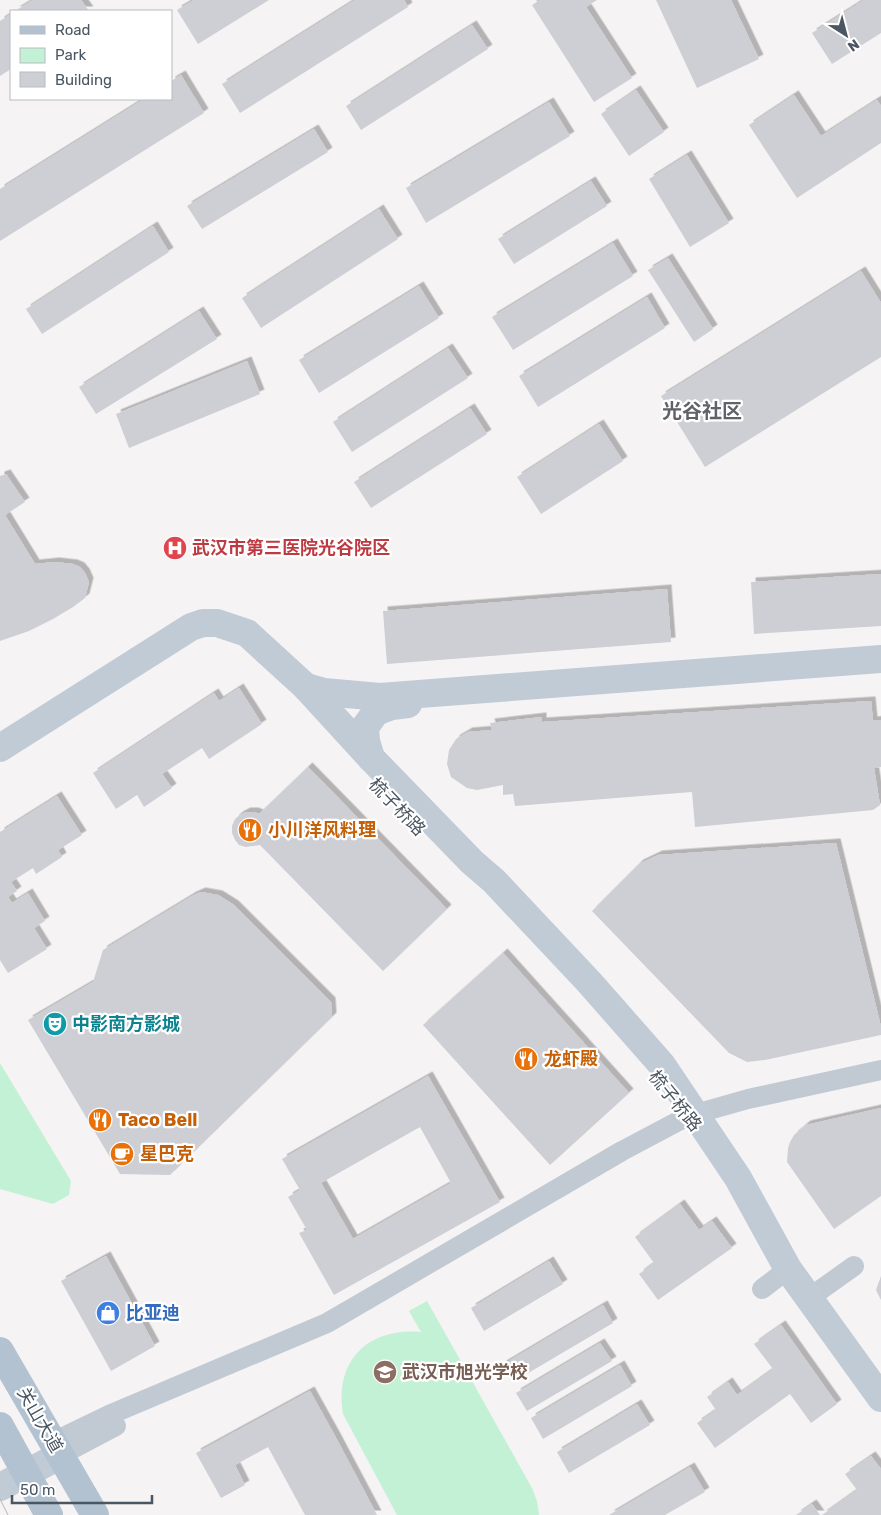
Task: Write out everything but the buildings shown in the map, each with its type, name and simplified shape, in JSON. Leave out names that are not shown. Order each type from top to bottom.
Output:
[{"type":"main road","name":"关山大道","points":[[0,1351],[95,1515]]},
{"type":"main road","points":[[0,1426],[15,1467],[49,1515]]},
{"type":"street","name":"梳子桥路","points":[[0,748],[191,627],[203,622],[232,627],[247,633],[306,687],[371,758],[472,862],[494,881],[589,982],[662,1065],[695,1121]]},
{"type":"street","name":"梳子桥路","points":[[0,761],[195,639],[208,636],[220,637],[245,645],[448,860],[484,890],[580,989],[695,1121],[738,1178],[788,1269],[881,1398]]},
{"type":"street","points":[[306,687],[324,692],[380,697],[881,659]]},
{"type":"street","points":[[371,758],[366,741],[365,727],[376,712],[392,706],[881,669]]},
{"type":"street","points":[[0,1487],[15,1467],[113,1428],[333,1330],[626,1159],[695,1121],[748,1099],[881,1070]]},
{"type":"street","points":[[695,1121],[881,1082]]},
{"type":"street","points":[[809,1298],[854,1266]]},
{"type":"street","points":[[762,1290],[788,1269]]},
{"type":"green space","points":[[0,1063],[71,1181],[69,1195],[53,1204],[0,1189]]},
{"type":"green space","points":[[427,1301],[532,1488],[537,1501],[539,1515],[397,1515],[343,1414],[342,1395],[344,1378],[350,1363],[359,1351],[385,1335],[402,1332],[421,1332],[409,1311]]},
{"type":"tram line","points":[[0,1499],[8,1515]]},
{"type":"place","name":"武汉市第三医院光谷院区","points":[[175,548]]},
{"type":"place","name":"小川洋风料理","points":[[250,830]]},
{"type":"place","name":"中影南方影城","points":[[55,1024]]},
{"type":"place","name":"龙虾殿","points":[[526,1059]]},
{"type":"place","name":"Taco Bell","points":[[100,1120]]},
{"type":"place","name":"星巴克","points":[[122,1154]]},
{"type":"place","name":"比亚迪","points":[[108,1313]]},
{"type":"place","name":"武汉市旭光学校","points":[[385,1372]]},
{"type":"district","name":"光谷社区","points":[[702,411]]}]
